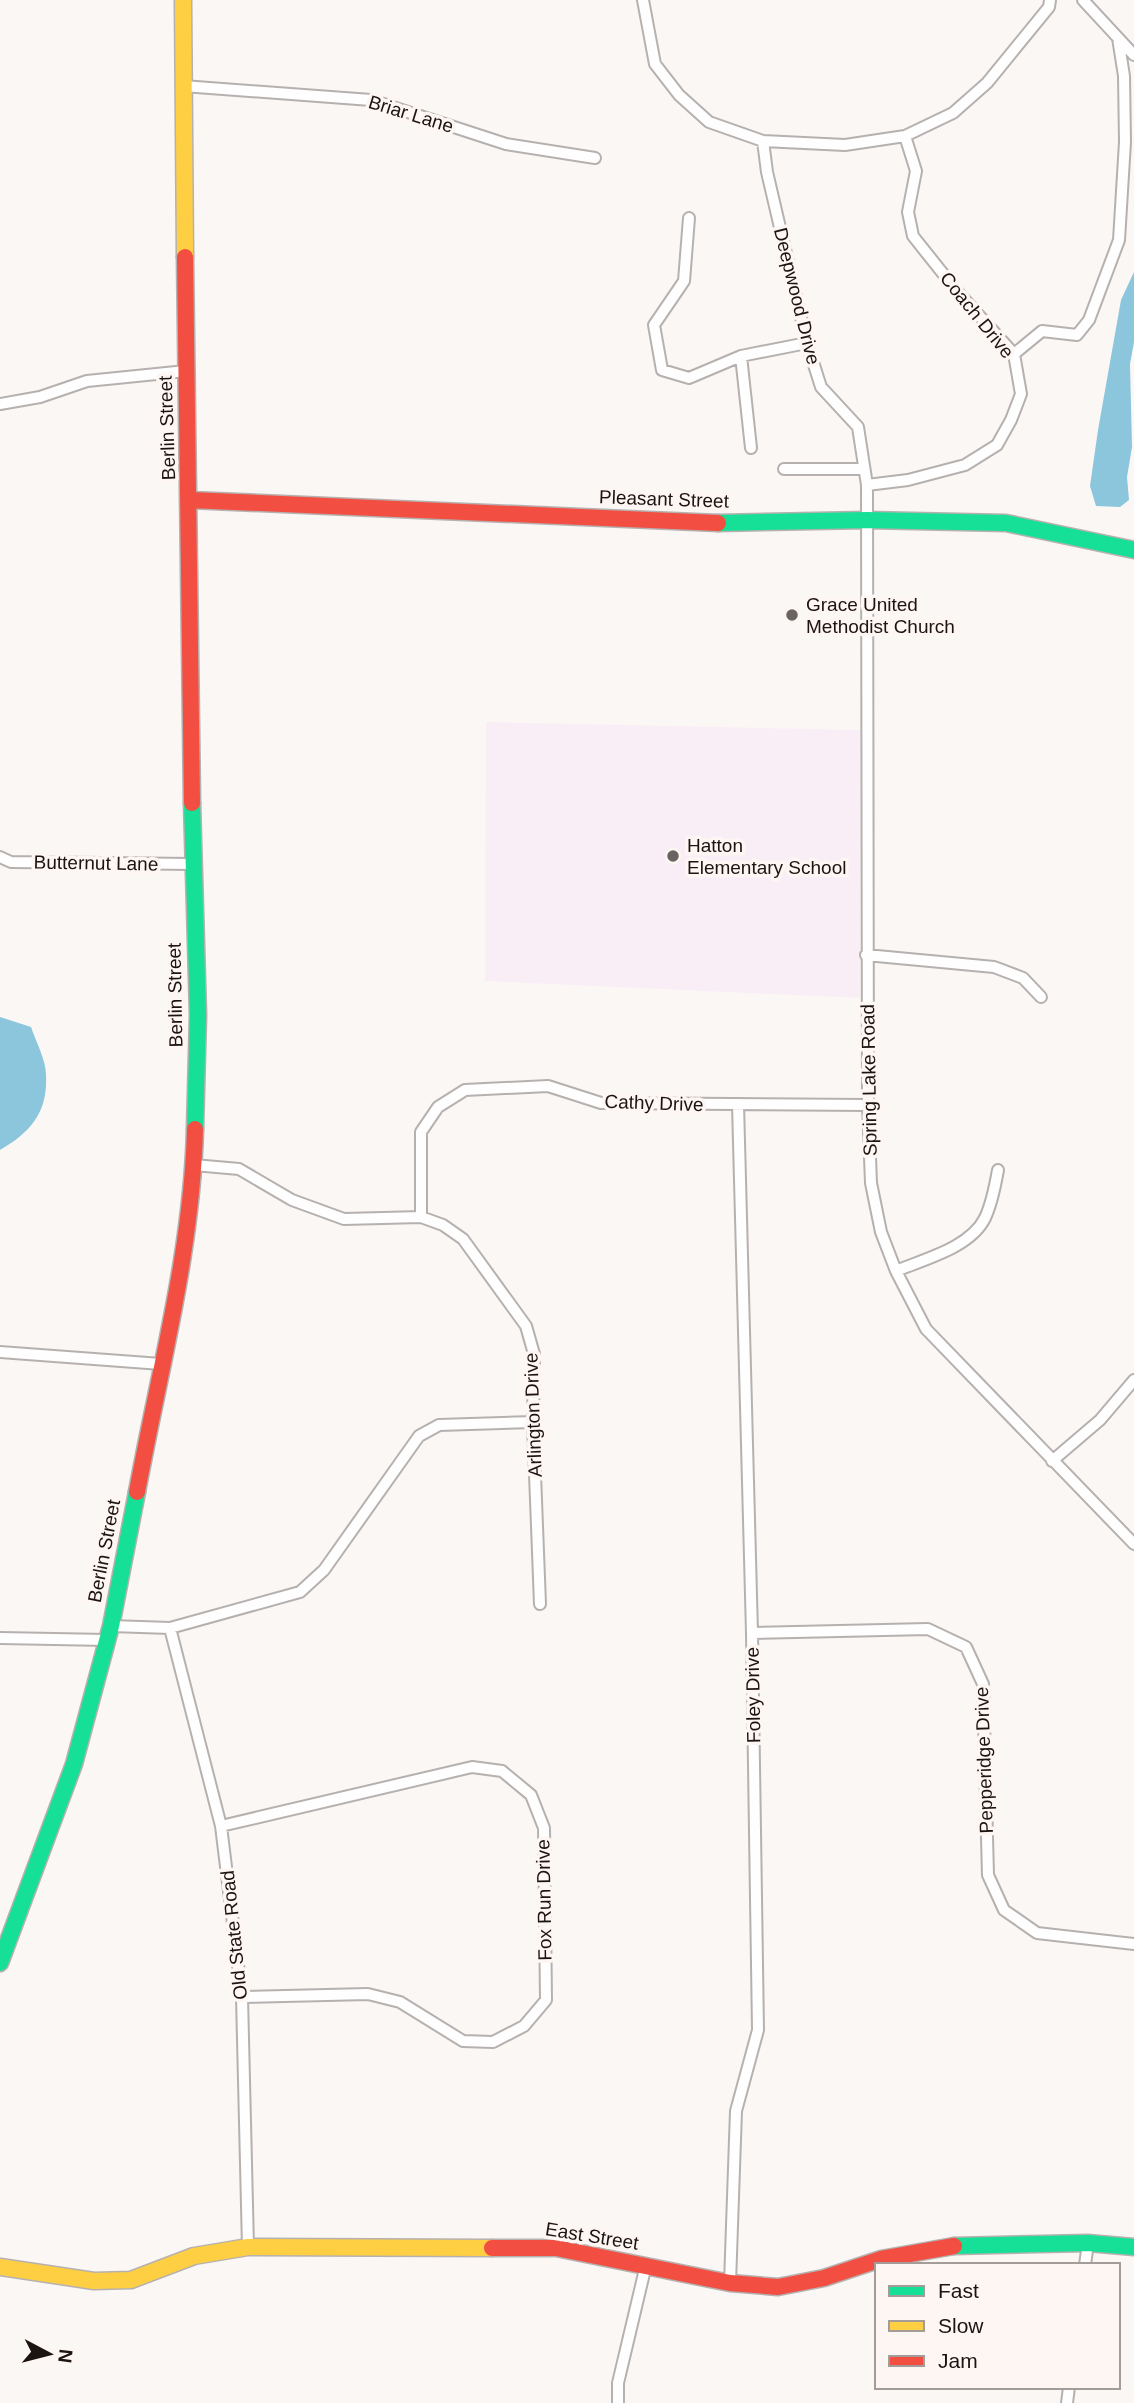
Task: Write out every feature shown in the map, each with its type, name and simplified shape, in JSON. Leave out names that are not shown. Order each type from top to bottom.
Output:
[{"type":"street","name":"Berlin Street","points":[[0,1963],[74,1764],[109,1633],[181,1272],[194,1165],[198,1015],[193,864],[183,0]]},
{"type":"street","points":[[643,0],[655,64],[679,95],[709,122],[763,141],[845,145],[905,136],[953,113],[988,83],[1049,7],[1050,0]]},
{"type":"street","points":[[1083,0],[1134,55]]},
{"type":"street","points":[[1014,354],[1042,331],[1077,335],[1089,320],[1119,240],[1125,142],[1124,76],[1118,37]]},
{"type":"street","name":"Briar Lane","points":[[183,86],[371,100],[506,144],[595,158]]},
{"type":"street","name":"Coach Drive","points":[[867,485],[908,480],[965,465],[997,445],[1021,394],[1014,354],[956,290],[913,236],[908,212],[916,171],[905,136]]},
{"type":"street","name":"Deepwood Drive","points":[[763,141],[767,172],[807,343],[821,387],[858,427],[867,485],[867,520]]},
{"type":"street","points":[[689,218],[684,281],[654,325],[662,370],[689,378],[741,356],[807,343]]},
{"type":"street","points":[[741,356],[751,448]]},
{"type":"street","points":[[0,404],[40,397],[88,381],[186,371]]},
{"type":"street","points":[[784,469],[864,469]]},
{"type":"street","name":"Pleasant Street","points":[[190,500],[719,523],[867,520],[1006,523],[1134,550]]},
{"type":"street","name":"Spring Lake Road","points":[[867,520],[867,1105],[872,1183],[880,1231],[896,1271],[926,1329],[1134,1544]]},
{"type":"street","name":"Butternut Lane","points":[[0,857],[10,862],[193,864]]},
{"type":"street","points":[[866,955],[994,967],[1023,978],[1041,997]]},
{"type":"street","name":"Cathy Drive","points":[[421,1217],[421,1132],[438,1107],[465,1090],[548,1086],[601,1102],[867,1105]]},
{"type":"street","name":"Foley Drive","points":[[730,2283],[736,2111],[758,2030],[752,1633],[738,1104]]},
{"type":"street","name":"Arlington Drive","points":[[194,1165],[239,1169],[292,1200],[344,1219],[421,1217],[443,1224],[463,1239],[526,1326],[534,1353],[533,1422],[540,1604]]},
{"type":"street","points":[[896,1271],[965,1240],[984,1222],[993,1198],[998,1170]]},
{"type":"street","points":[[0,1352],[161,1364]]},
{"type":"street","points":[[1052,1461],[1100,1420],[1134,1380]]},
{"type":"street","points":[[0,1638],[170,1628],[300,1592],[324,1570],[419,1436],[439,1425],[533,1422]]},
{"type":"street","name":"Old State Road","points":[[170,1628],[221,1826],[242,1997],[248,2247]]},
{"type":"street","name":"Pepperidge Drive","points":[[752,1633],[928,1629],[966,1647],[983,1684],[988,1875],[1004,1910],[1037,1933],[1134,1944]]},
{"type":"street","name":"Fox Run Drive","points":[[221,1826],[472,1768],[502,1771],[531,1795],[544,1828],[546,2000],[524,2026],[492,2042],[463,2041],[400,2002],[368,1994],[242,1997]]},
{"type":"street","points":[[1086,2263],[1088,2243]]},
{"type":"street","name":"East Street","points":[[0,2267],[94,2281],[131,2280],[194,2256],[248,2247],[556,2248],[730,2283],[778,2287],[824,2278],[881,2259],[948,2246],[1088,2243],[1134,2247]]},
{"type":"street","points":[[618,2403],[618,2384],[646,2265]]},
{"type":"shaded area","name":"Hatton Elementary School","points":[[486,722],[861,730],[860,998],[485,981]]},
{"type":"water","points":[[1134,272],[1134,342],[1130,364],[1132,447],[1127,477],[1129,500],[1120,507],[1096,506],[1090,486],[1098,430],[1121,300]]},
{"type":"water","points":[[0,1017],[31,1027],[46,1069],[46,1088],[35,1120],[21,1136],[0,1150]]},
{"type":"traffic: fast","points":[[718,523],[867,520],[1006,523],[1134,550]]},
{"type":"traffic: fast","points":[[192,803],[198,1015],[195,1129]]},
{"type":"traffic: fast","points":[[0,1963],[74,1764],[111,1626],[137,1492]]},
{"type":"traffic: fast","points":[[954,2246],[1088,2243],[1134,2247]]},
{"type":"traffic: slow","points":[[183,0],[185,257]]},
{"type":"traffic: slow","points":[[0,2267],[94,2281],[131,2280],[194,2256],[248,2247],[492,2248]]},
{"type":"traffic: jam","points":[[185,257],[192,803]]},
{"type":"traffic: jam","points":[[190,500],[718,523]]},
{"type":"traffic: jam","points":[[137,1492],[181,1266],[193,1175],[195,1129]]},
{"type":"traffic: jam","points":[[492,2248],[556,2248],[730,2283],[778,2287],[824,2278],[881,2259],[954,2246]]},
{"type":"place","name":"Grace United Methodist Church","points":[[792,615]]},
{"type":"place","name":"Hatton Elementary School","points":[[673,856]]}]
